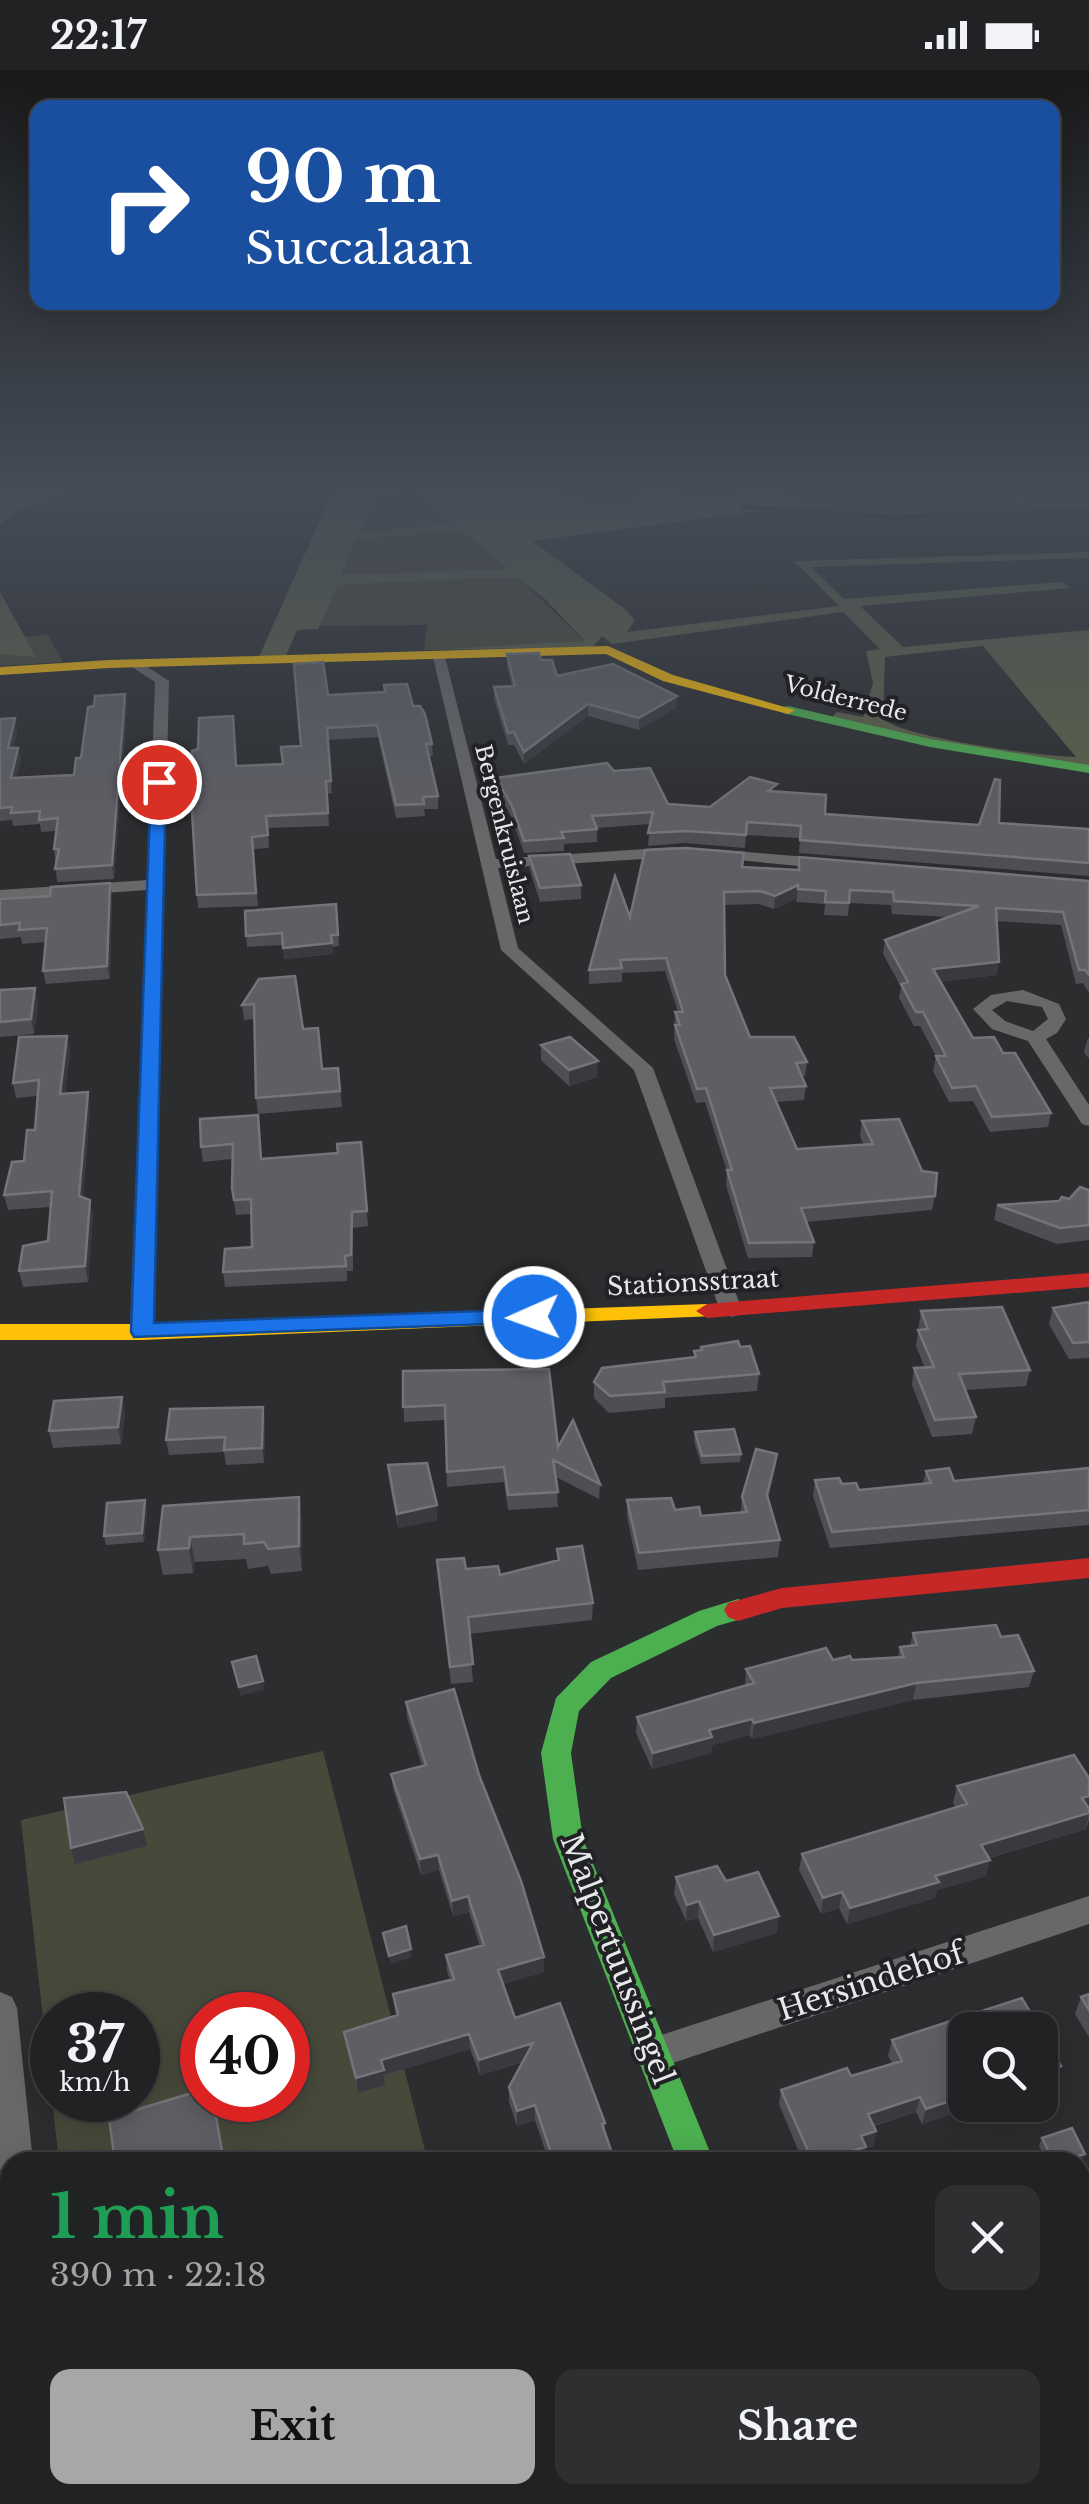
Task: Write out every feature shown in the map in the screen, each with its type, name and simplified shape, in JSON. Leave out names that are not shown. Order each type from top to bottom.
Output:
[{"type":"street","name":"Volderrede","points":[[0,671],[439,657],[605,646],[659,677],[824,720],[970,753],[1089,768]]},
{"type":"street","name":"Bergenkruislaan","points":[[439,657],[510,950],[643,1068],[730,1310]]},
{"type":"street","points":[[137,664],[162,681]]},
{"type":"street","points":[[142,1332],[162,681],[168,674],[205,664]]},
{"type":"street","points":[[489,864],[684,852],[858,866]]},
{"type":"street","points":[[0,895],[156,884]]},
{"type":"street","points":[[1035,1036],[1089,1120]]},
{"type":"street","name":"Stationsstraat","points":[[0,1332],[142,1332],[730,1310],[1089,1280]]},
{"type":"street","name":"Malpertuussingel","points":[[692,2152],[568,1839],[556,1753],[566,1706],[601,1670],[709,1618],[782,1598],[1089,1568]]},
{"type":"street","name":"Hersindehof","points":[[652,2054],[1089,1910]]},
{"type":"street","points":[[0,2008],[13,2152]]},
{"type":"green space","points":[[0,605],[7,605],[36,657],[0,654]]},
{"type":"green space","points":[[282,605],[329,605],[318,629],[297,630],[285,658],[258,659]]},
{"type":"green space","points":[[328,605],[546,605],[586,642],[424,650],[427,625],[319,626]]},
{"type":"green space","points":[[550,605],[619,605],[635,620],[627,632],[838,605],[877,605],[860,606],[903,647],[1089,630],[1089,766],[1010,758],[831,718],[837,712],[863,717],[873,683],[866,651],[880,649],[843,612],[612,644],[602,636],[593,647],[424,650],[585,641]],"holes":[[[983,646],[1076,757],[1006,750],[895,726],[883,719],[885,657]]]},
{"type":"green space","points":[[47,634],[63,662],[0,666],[0,654],[35,656],[25,637]]},
{"type":"green space","points":[[323,1751],[425,2152],[58,2152],[54,2122],[160,2122],[160,1992],[40,1992],[21,1820]]},
{"type":"building","points":[[539,653],[541,660],[552,660],[557,676],[613,664],[677,696],[639,718],[588,704],[524,752],[514,732],[508,733],[494,687],[515,686],[507,654]]},
{"type":"building","points":[[323,662],[328,695],[385,692],[384,685],[407,684],[413,706],[420,706],[425,714],[432,744],[426,744],[438,796],[423,797],[424,804],[396,805],[377,725],[327,728],[331,781],[326,781],[328,813],[266,816],[268,835],[252,837],[256,893],[197,895],[192,751],[198,749],[199,718],[233,716],[236,766],[283,764],[281,747],[301,746],[294,664]]},
{"type":"building","points":[[125,694],[112,865],[55,869],[58,818],[39,820],[40,811],[11,813],[12,807],[0,808],[0,719],[15,718],[8,748],[18,748],[11,778],[74,775],[76,758],[81,758],[88,707],[94,706],[95,696]]},
{"type":"building","points":[[607,763],[614,771],[650,768],[668,804],[710,807],[750,777],[777,784],[768,791],[826,795],[825,814],[979,825],[995,779],[1000,780],[999,823],[1089,829],[1089,863],[800,840],[801,826],[747,822],[746,835],[648,833],[653,812],[592,816],[597,829],[561,832],[564,838],[524,841],[512,806],[496,778]]},
{"type":"building","points":[[686,848],[744,853],[742,867],[799,870],[799,857],[1089,881],[1089,975],[1079,970],[1063,912],[996,908],[999,962],[933,969],[973,1038],[994,1037],[1003,1053],[1015,1053],[1051,1113],[992,1117],[976,1086],[952,1088],[936,1056],[946,1056],[923,1012],[916,1012],[901,984],[908,982],[885,940],[979,906],[894,901],[893,892],[850,890],[849,903],[825,902],[826,891],[798,889],[798,885],[775,896],[760,891],[724,892],[725,975],[750,1037],[794,1037],[807,1062],[796,1063],[806,1086],[770,1088],[797,1149],[873,1144],[862,1121],[899,1119],[922,1171],[937,1173],[935,1196],[801,1208],[814,1242],[749,1243],[727,1170],[732,1170],[706,1088],[697,1089],[675,1025],[680,1025],[675,1012],[683,1012],[666,958],[620,960],[622,968],[589,970],[615,876],[630,917],[645,850]]},
{"type":"building","points":[[570,854],[581,885],[540,888],[529,856]]},
{"type":"building","points":[[110,883],[107,966],[43,971],[47,928],[19,930],[20,923],[0,925],[0,899],[50,896],[51,887]]},
{"type":"building","points":[[336,904],[338,935],[331,935],[332,943],[283,948],[282,933],[246,936],[245,911]]},
{"type":"building","points":[[295,976],[303,1029],[318,1028],[322,1069],[338,1068],[340,1091],[256,1098],[254,1004],[242,1005],[259,979]]},
{"type":"building","points":[[35,988],[31,1019],[0,1022],[0,990]]},
{"type":"building","points":[[67,1036],[60,1094],[88,1092],[79,1196],[90,1200],[85,1266],[19,1271],[23,1246],[48,1241],[52,1191],[4,1195],[12,1162],[24,1161],[27,1130],[35,1130],[39,1080],[13,1083],[19,1037]]},
{"type":"building","points":[[570,1037],[598,1061],[569,1070],[541,1045]]},
{"type":"building","points":[[258,1115],[261,1159],[338,1153],[337,1144],[361,1142],[367,1211],[352,1212],[351,1255],[345,1256],[346,1266],[223,1272],[225,1249],[252,1247],[251,1199],[234,1200],[233,1144],[201,1147],[200,1119]]},
{"type":"building","points":[[1080,1187],[1089,1190],[1089,1225],[1060,1228],[997,1205],[1069,1199]]},
{"type":"building","points":[[1089,1302],[1089,1342],[1073,1343],[1053,1308]]},
{"type":"building","points":[[1002,1307],[1030,1370],[959,1374],[976,1417],[935,1420],[914,1368],[934,1367],[918,1330],[928,1329],[921,1311]]},
{"type":"building","points":[[738,1341],[740,1347],[750,1346],[759,1374],[663,1382],[665,1392],[610,1396],[594,1382],[602,1368],[696,1357],[694,1351],[702,1350],[701,1347]]},
{"type":"building","points":[[549,1369],[558,1447],[573,1420],[600,1484],[553,1460],[558,1492],[508,1495],[504,1467],[447,1472],[445,1405],[403,1407],[403,1371]]},
{"type":"building","points":[[122,1397],[118,1427],[49,1431],[54,1401]]},
{"type":"building","points":[[263,1407],[262,1448],[224,1450],[225,1437],[166,1440],[170,1409]]},
{"type":"building","points":[[734,1429],[741,1454],[702,1456],[695,1432]]},
{"type":"building","points":[[756,1449],[777,1454],[767,1495],[780,1540],[639,1553],[627,1500],[671,1498],[675,1510],[699,1507],[701,1516],[747,1512],[742,1497]]},
{"type":"building","points":[[427,1463],[437,1505],[397,1514],[388,1465]]},
{"type":"building","points":[[949,1468],[954,1481],[1089,1468],[1089,1510],[832,1532],[815,1480],[839,1478],[842,1484],[856,1483],[859,1490],[931,1483],[926,1471]]},
{"type":"building","points":[[299,1497],[299,1546],[268,1549],[264,1542],[244,1544],[244,1534],[190,1537],[189,1548],[158,1550],[163,1506]]},
{"type":"building","points":[[145,1500],[142,1533],[104,1536],[107,1503]]},
{"type":"building","points":[[582,1546],[593,1603],[468,1617],[473,1664],[450,1667],[437,1560],[464,1558],[466,1569],[498,1566],[500,1575],[559,1560],[557,1549]]},
{"type":"building","points":[[996,1625],[1001,1637],[1018,1635],[1034,1671],[916,1683],[754,1723],[752,1719],[709,1730],[712,1737],[653,1753],[637,1717],[754,1683],[746,1669],[826,1648],[833,1660],[850,1656],[852,1660],[904,1657],[900,1647],[917,1645],[913,1633]]},
{"type":"building","points":[[256,1656],[263,1681],[239,1687],[232,1662]]},
{"type":"building","points":[[454,1689],[479,1775],[521,1881],[544,1957],[498,1970],[515,2018],[560,2003],[605,2123],[602,2124],[612,2152],[551,2152],[535,2105],[517,2111],[509,2087],[533,2043],[479,2060],[469,2034],[381,2060],[384,2070],[356,2078],[344,2032],[398,2015],[393,1994],[454,1979],[446,1955],[484,1945],[468,1896],[452,1901],[438,1855],[420,1859],[391,1774],[426,1765],[406,1702]]},
{"type":"building","points":[[1074,1755],[1089,1778],[1089,1796],[1082,1798],[1089,1813],[981,1845],[990,1860],[935,1876],[939,1882],[850,1908],[842,1892],[823,1898],[802,1854],[967,1804],[957,1786]]},
{"type":"building","points":[[126,1792],[143,1829],[71,1848],[64,1798]]},
{"type":"building","points":[[717,1866],[726,1881],[758,1872],[779,1916],[714,1935],[699,1901],[687,1905],[676,1877]]},
{"type":"building","points":[[406,1926],[411,1949],[389,1956],[383,1933]]},
{"type":"building","points":[[1089,1994],[1089,2010],[1081,1997]]},
{"type":"building","points":[[1022,1998],[1030,2012],[979,2012]]},
{"type":"building","points":[[948,2022],[948,2102],[926,2109],[920,2097],[868,2114],[876,2131],[861,2136],[866,2147],[848,2152],[809,2152],[781,2090],[847,2068],[851,2076],[902,2061],[892,2040]]},
{"type":"building","points":[[180,2097],[180,2122],[217,2122],[222,2152],[114,2152],[110,2122],[160,2122],[160,2103]]},
{"type":"building","points":[[1072,2128],[1084,2152],[1049,2152],[1042,2138]]},
{"type":"traffic: fast","points":[[788,710],[930,743],[1089,769]]},
{"type":"traffic: fast","points":[[692,2152],[568,1839],[556,1753],[566,1706],[601,1670],[709,1618],[738,1610]]},
{"type":"traffic: slow","points":[[0,671],[109,664],[608,650],[668,678],[788,710]]},
{"type":"traffic: slow","points":[[0,1332],[142,1332],[707,1311]]},
{"type":"traffic: jam","points":[[707,1311],[1089,1280]]},
{"type":"traffic: jam","points":[[738,1610],[782,1598],[1089,1568]]},
{"type":"route","points":[[159,782],[142,1332],[534,1317]]}]
